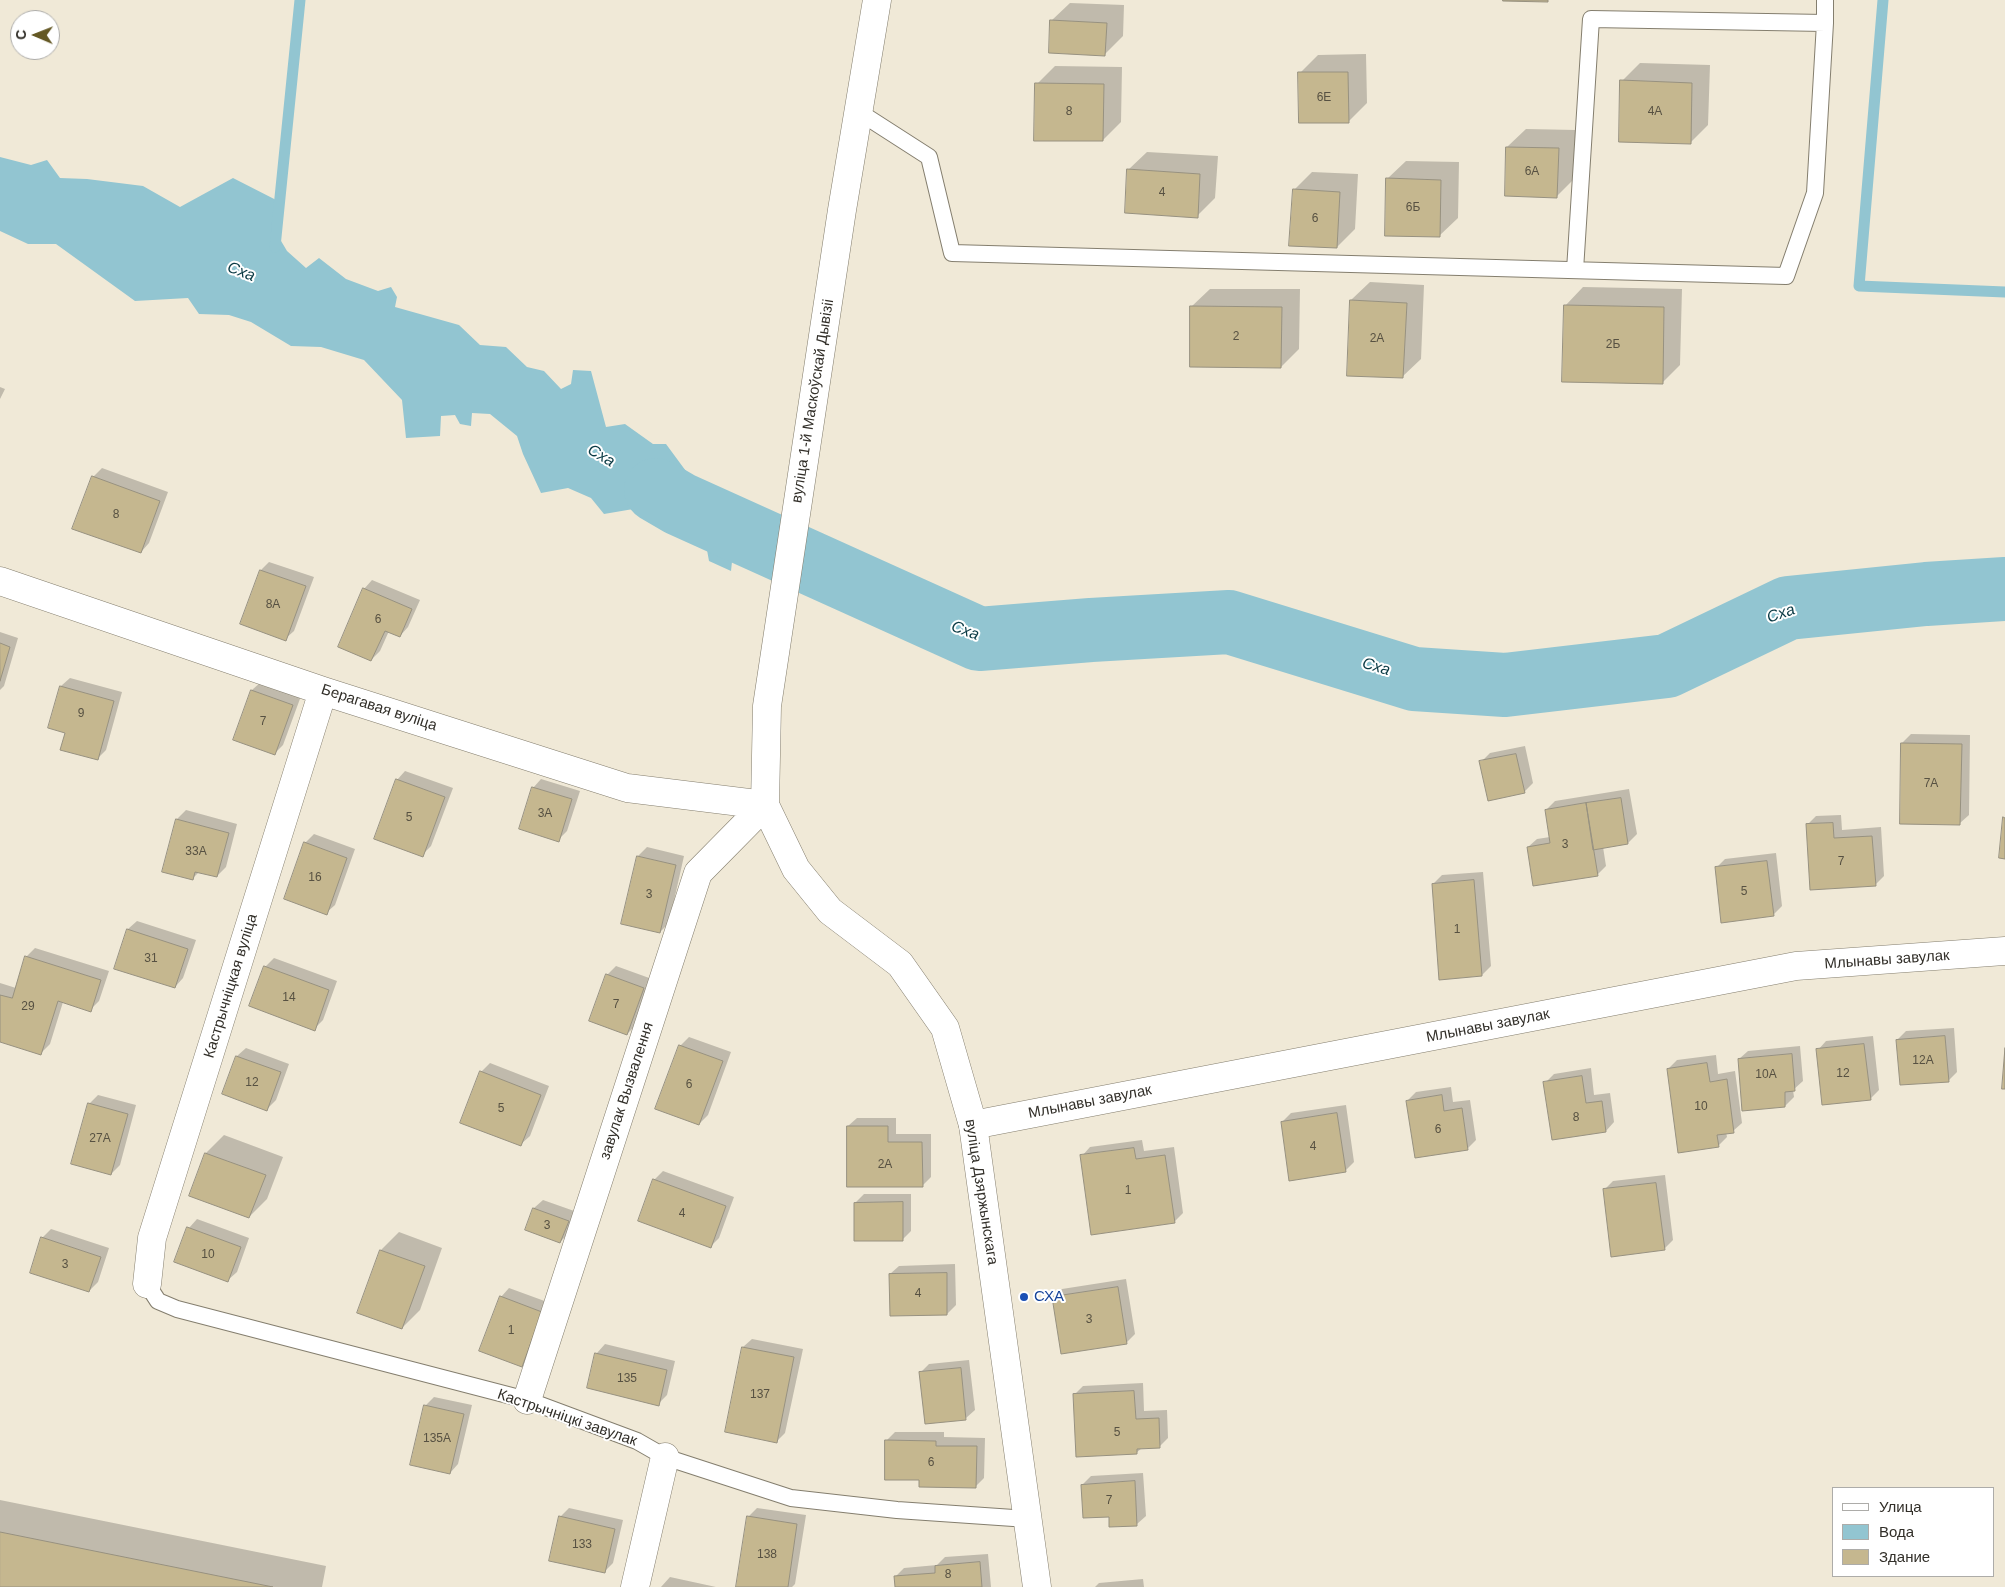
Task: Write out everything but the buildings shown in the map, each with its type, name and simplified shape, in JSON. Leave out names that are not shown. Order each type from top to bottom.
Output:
[{"type":"street","name":"вуліца 1-й Маскоўскай Дывізіі","points":[[766,804],[767,706],[842,210],[878,0]]},
{"type":"street","name":"Берагавая вуліца","points":[[0,581],[323,691],[627,788],[766,804]]},
{"type":"street","name":"Кастрычніцкая вуліца","points":[[147,1284],[152,1238],[323,691]]},
{"type":"street","name":"вуліца Дзяржынскага","points":[[766,804],[796,869],[830,912],[900,964],[945,1028],[973,1125],[1037,1587]]},
{"type":"street","name":"завулак Вызвалення","points":[[527,1400],[698,873],[766,804]]},
{"type":"street","name":"Млынавы завулак","points":[[973,1125],[1796,966],[2005,951]]},
{"type":"street","points":[[635,1587],[666,1457]]},
{"type":"lane","points":[[859,112],[929,157],[952,253],[1786,276],[1814,193],[1825,0]]},
{"type":"lane","points":[[1575,270],[1591,19],[1825,23]]},
{"type":"lane","name":"Кастрычніцкі завулак","points":[[147,1284],[158,1302],[177,1309],[527,1400],[637,1441],[666,1457],[791,1498],[897,1510],[1028,1518]]},
{"type":"water","points":[[0,157],[31,165],[47,160],[60,178],[87,179],[143,186],[180,207],[233,178],[282,203],[274,229],[287,251],[306,268],[319,258],[346,279],[378,291],[391,287],[397,297],[395,307],[459,325],[480,345],[506,347],[527,367],[544,371],[561,389],[571,384],[573,370],[591,371],[606,427],[625,424],[653,444],[666,444],[708,501],[737,515],[731,571],[709,561],[703,528],[645,507],[604,514],[591,498],[568,488],[541,493],[517,436],[490,414],[472,413],[471,426],[460,424],[455,415],[441,416],[440,436],[406,438],[402,400],[364,360],[321,347],[291,346],[251,322],[229,315],[199,314],[188,298],[135,301],[56,244],[28,244],[0,231]]},
{"type":"waterway","points":[[275,247],[300,0]]},
{"type":"waterway","points":[[1883,0],[1859,286],[2005,292]]},
{"type":"waterway","name":"Сха","points":[[656,490],[680,504],[979,639],[1229,622],[1414,679],[1505,685],[1667,666],[1788,608],[1926,594],[2005,589]]},
{"type":"place","name":"СХА","points":[[1024,1297]]}]
